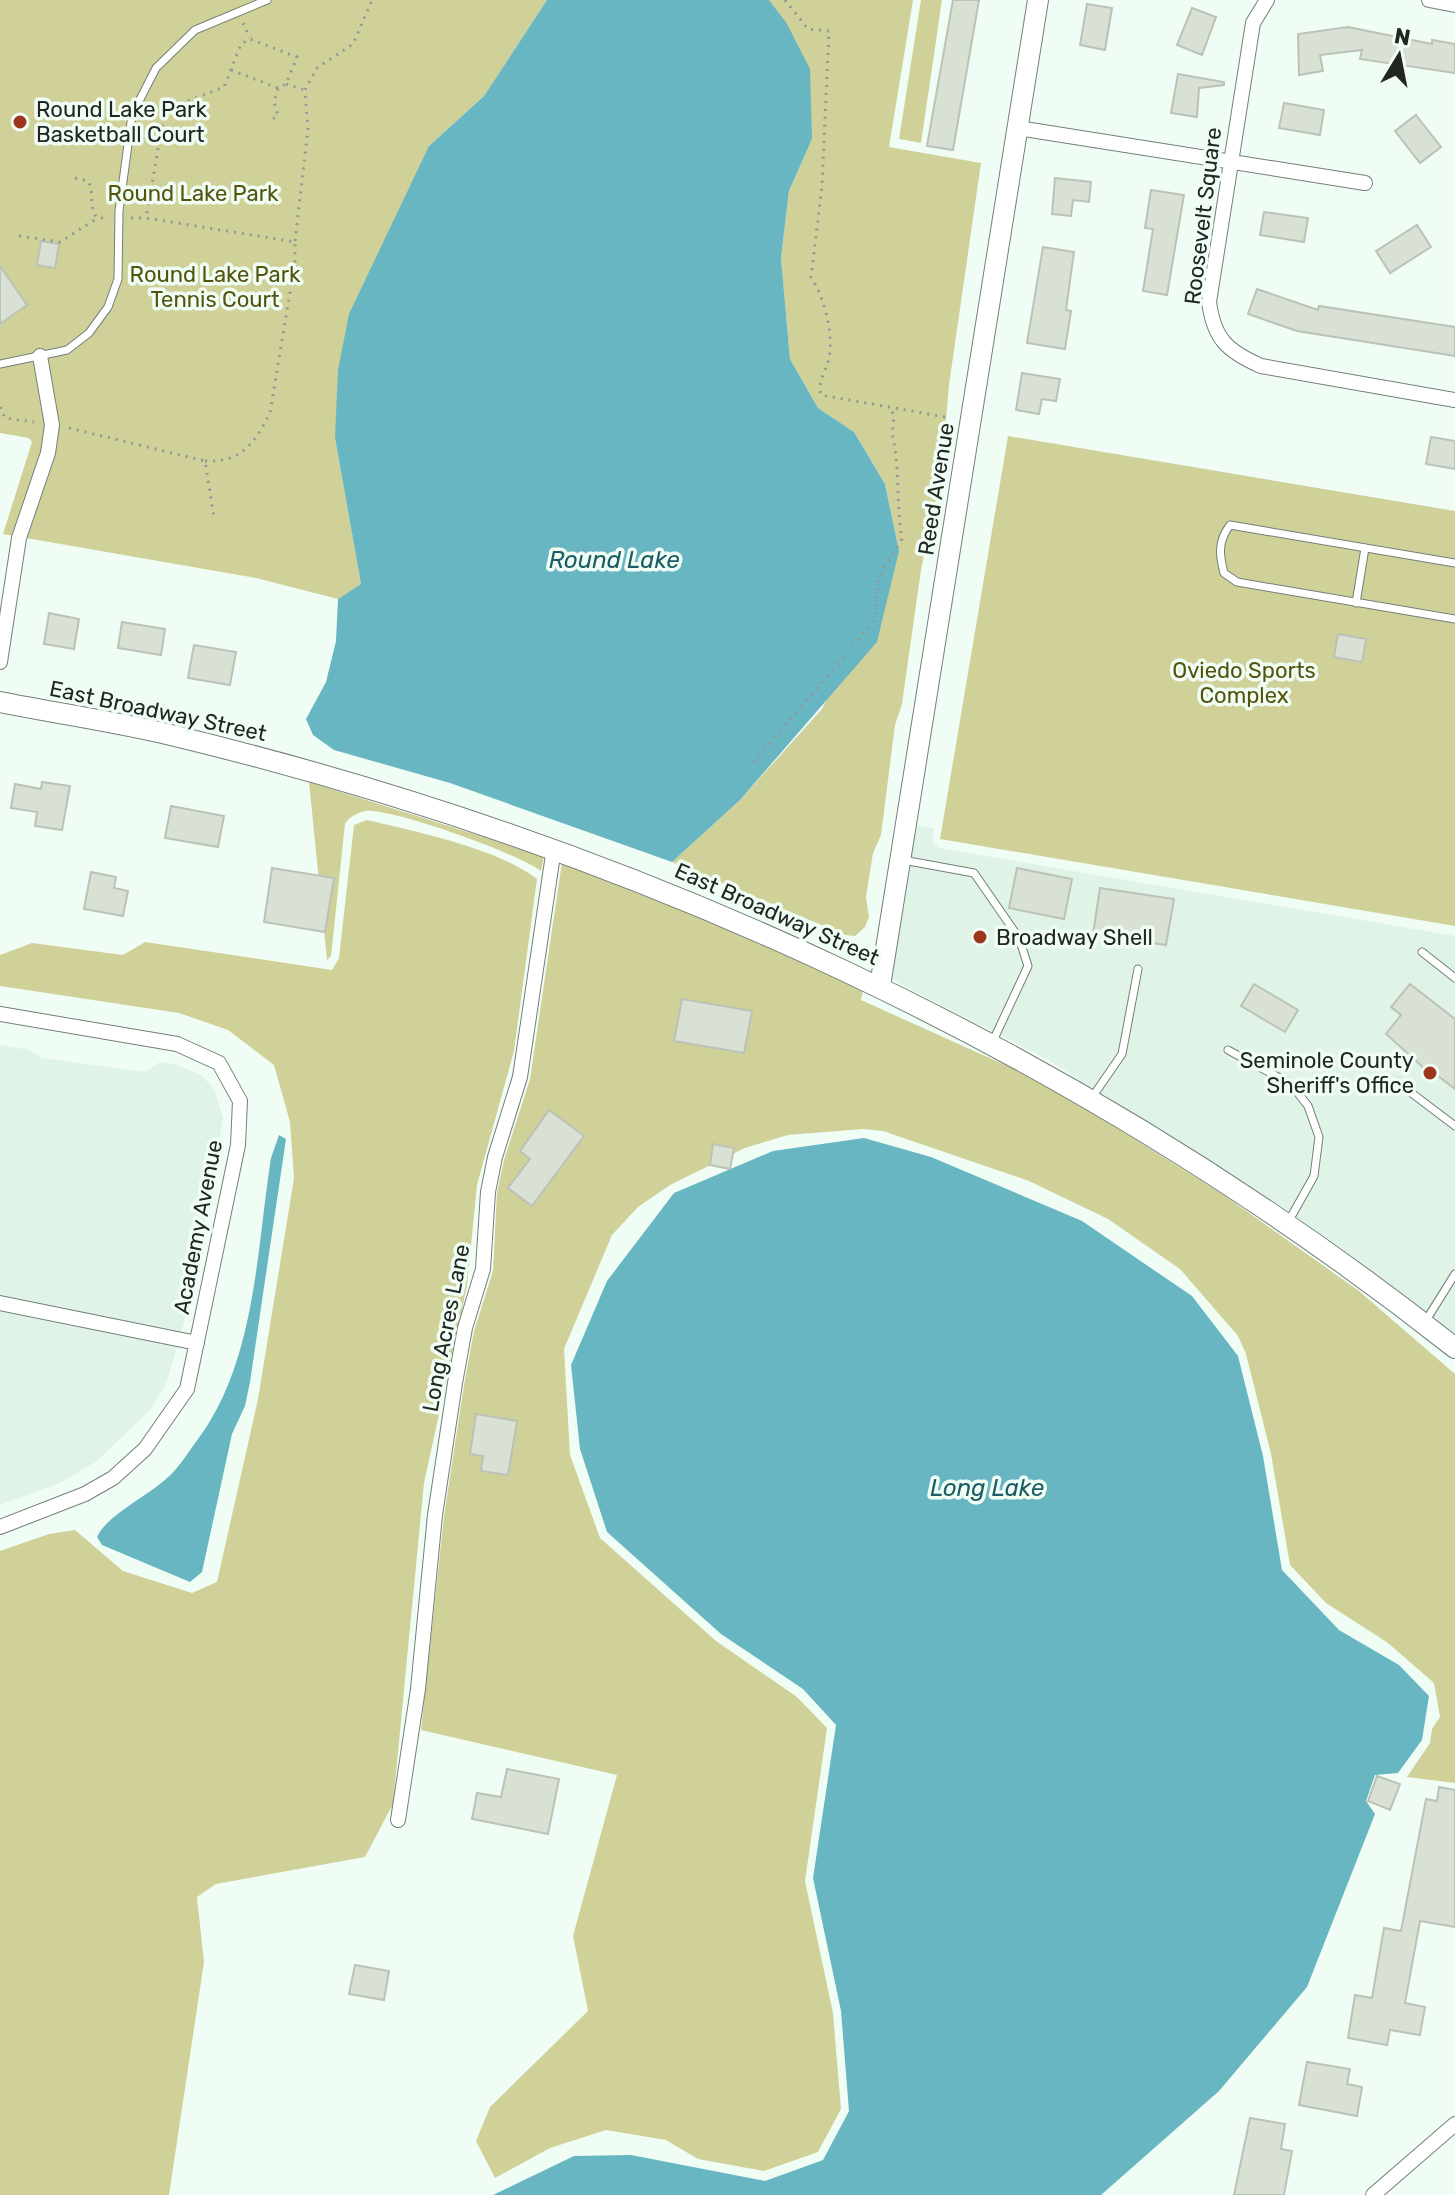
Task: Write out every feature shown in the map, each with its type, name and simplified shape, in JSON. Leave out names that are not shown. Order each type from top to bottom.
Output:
[{"type":"main road","name":"Reed Avenue","points":[[880,986],[1038,0]]},
{"type":"main road","name":"East Broadway Street","points":[[0,702],[163,733],[336,778],[554,848],[714,911],[880,986],[992,1043],[1091,1099],[1226,1184],[1455,1348]]},
{"type":"street","name":"Roosevelt Square","points":[[1267,0],[1253,23],[1209,302],[1212,325],[1233,354],[1261,366],[1455,400]]},
{"type":"street","points":[[1429,0],[1455,5]]},
{"type":"street","points":[[1018,128],[1365,183]]},
{"type":"street","points":[[0,662],[19,538],[48,453],[52,425],[40,356]]},
{"type":"street","name":"Long Acres Lane","points":[[398,1820],[418,1689],[435,1515],[455,1383],[465,1328],[483,1269],[488,1192],[495,1157],[520,1077],[554,848]]},
{"type":"street","name":"Academy Avenue","points":[[0,1014],[177,1044],[219,1063],[240,1101],[238,1145],[187,1389],[145,1449],[113,1478],[85,1494],[0,1527]]},
{"type":"street","points":[[0,1303],[197,1343]]},
{"type":"street","points":[[1373,2195],[1455,2124]]},
{"type":"lane","points":[[0,364],[67,350],[89,333],[108,307],[118,279],[119,218],[132,115],[156,68],[195,30],[267,0]]},
{"type":"lane","points":[[1455,563],[1230,525],[1222,535],[1218,553],[1224,573],[1237,582],[1455,619]]},
{"type":"lane","points":[[1356,603],[1365,548]]},
{"type":"lane","points":[[901,860],[974,873],[1019,938],[1028,966],[992,1043]]},
{"type":"lane","points":[[1422,952],[1455,978]]},
{"type":"lane","points":[[1091,1099],[1122,1054],[1138,969]]},
{"type":"lane","points":[[1228,1050],[1291,1084],[1308,1106],[1319,1137],[1314,1176],[1285,1225]]},
{"type":"lane","points":[[1397,1082],[1455,1126]]},
{"type":"lane","points":[[1424,1323],[1455,1274]]},
{"type":"path","points":[[0,407],[5,418],[97,432],[205,461],[225,462],[238,458],[262,429],[270,413],[295,262],[308,130],[305,90],[317,68],[353,44],[372,0]]},
{"type":"path","points":[[785,0],[808,29],[829,31],[822,186],[811,277],[822,295],[830,356],[819,386],[821,395],[971,421]]},
{"type":"path","points":[[146,218],[164,115],[172,107],[224,87],[241,44],[250,39],[297,57],[286,84],[278,88],[274,102],[278,115],[273,119]]},
{"type":"path","points":[[231,70],[278,88]]},
{"type":"path","points":[[286,84],[305,90]]},
{"type":"path","points":[[75,178],[88,181],[91,185],[91,211],[97,218]]},
{"type":"path","points":[[19,236],[60,242],[97,218],[146,218],[295,242]]},
{"type":"path","points":[[754,762],[874,621],[879,576],[902,539],[896,504],[898,446],[893,437],[896,417],[890,407]]},
{"type":"path","points":[[205,461],[214,517]]},
{"type":"shaded area","points":[[916,825],[934,828],[932,841],[939,848],[1455,936],[1455,1335],[1231,1174],[1048,1060],[891,979]]},
{"type":"shaded area","points":[[0,1045],[29,1050],[42,1058],[145,1072],[160,1062],[177,1065],[200,1074],[214,1089],[223,1118],[193,1293],[166,1384],[149,1411],[97,1461],[60,1483],[0,1505]]},
{"type":"green space","name":"Round Lake Park","points":[[0,0],[547,0],[484,96],[429,146],[335,438],[361,584],[338,599],[256,578],[3,534],[32,442],[29,438],[0,433]]},
{"type":"green space","points":[[769,0],[913,0],[889,147],[981,163],[949,385],[941,478],[921,570],[902,704],[895,725],[881,835],[873,853],[866,897],[869,917],[865,927],[855,936],[845,935],[672,862],[740,800],[822,709],[899,551],[885,484],[854,432],[818,408],[790,359],[781,258],[789,191],[812,139],[786,22]]},
{"type":"green space","points":[[921,0],[942,0],[921,143],[899,139]]},
{"type":"green space","name":"Oviedo Sports Complex","points":[[1008,436],[1455,511],[1455,926],[940,839]]},
{"type":"green space","points":[[309,782],[544,856],[541,871],[508,854],[427,824],[379,812],[359,813],[345,824],[331,956],[327,960]]},
{"type":"green space","points":[[367,820],[479,850],[501,858],[537,879],[514,1051],[477,1185],[467,1286],[424,1483],[393,1804],[365,1857],[216,1884],[197,1897],[204,1962],[169,2195],[0,2195],[0,1551],[49,1534],[75,1530],[123,1571],[192,1593],[217,1582],[258,1399],[294,1178],[290,1122],[274,1065],[228,1030],[179,1013],[0,986],[0,955],[32,943],[123,955],[145,942],[332,970],[339,958],[354,825]]},
{"type":"green space","points":[[562,862],[710,921],[863,990],[861,1000],[1045,1083],[1221,1193],[1359,1291],[1455,1374],[1455,1783],[1407,1777],[1430,1743],[1432,1729],[1440,1717],[1434,1683],[1388,1643],[1326,1603],[1290,1565],[1271,1454],[1246,1354],[1238,1336],[1180,1269],[1108,1219],[1029,1181],[883,1131],[863,1129],[788,1135],[745,1148],[670,1185],[638,1207],[612,1235],[564,1349],[570,1455],[600,1538],[716,1641],[797,1697],[827,1728],[805,1881],[833,2013],[841,2109],[818,2152],[764,2171],[698,2159],[666,2140],[606,2130],[550,2148],[495,2178],[476,2141],[490,2107],[588,2011],[573,1936],[617,1775],[421,1730],[444,1516],[464,1385],[474,1331],[493,1271],[497,1193],[504,1160],[530,1079]]},
{"type":"water","name":"Round Lake","points":[[547,0],[769,0],[786,22],[810,69],[812,139],[789,191],[781,258],[790,359],[818,408],[854,432],[885,484],[899,551],[877,642],[740,800],[672,862],[450,783],[334,750],[313,735],[306,719],[326,682],[336,641],[338,599],[361,584],[335,438],[338,370],[349,314],[429,146],[484,96]]},
{"type":"water","points":[[279,1135],[286,1139],[250,1382],[245,1406],[232,1434],[202,1572],[190,1582],[102,1545],[97,1537],[109,1522],[177,1468],[214,1415],[230,1381],[250,1308],[271,1158]]},
{"type":"water","name":"Long Lake","points":[[864,1138],[931,1157],[1082,1221],[1192,1296],[1238,1356],[1263,1456],[1282,1570],[1339,1630],[1399,1665],[1429,1696],[1422,1740],[1398,1773],[1375,1775],[1366,1801],[1375,1814],[1307,1987],[1219,2091],[1101,2195],[493,2195],[574,2156],[631,2155],[765,2181],[823,2160],[849,2111],[841,2011],[813,1878],[836,1725],[803,1689],[721,1634],[607,1532],[580,1449],[571,1365],[607,1281],[674,1193],[773,1151]]},
{"type":"building","points":[[953,0],[979,0],[953,150],[927,146]]},
{"type":"building","points":[[1087,4],[1112,8],[1105,50],[1080,45]]},
{"type":"building","points":[[1192,8],[1216,17],[1202,55],[1177,45]]},
{"type":"building","points":[[1348,27],[1432,44],[1432,40],[1455,44],[1455,73],[1360,59],[1362,50],[1320,55],[1323,71],[1299,75],[1298,34]]},
{"type":"building","points":[[1178,74],[1224,82],[1224,85],[1199,88],[1197,117],[1171,113]]},
{"type":"building","points":[[1284,103],[1324,110],[1320,135],[1279,128]]},
{"type":"building","points":[[1416,115],[1441,147],[1420,163],[1395,131]]},
{"type":"building","points":[[1055,178],[1091,182],[1089,202],[1073,200],[1071,216],[1052,214]]},
{"type":"building","points":[[1151,190],[1184,195],[1167,295],[1143,291],[1153,229],[1145,228]]},
{"type":"building","points":[[1264,212],[1308,218],[1304,242],[1260,235]]},
{"type":"building","points":[[1417,225],[1431,247],[1390,273],[1376,251]]},
{"type":"building","points":[[41,241],[59,244],[55,268],[37,265]]},
{"type":"building","points":[[1043,247],[1074,252],[1066,310],[1071,311],[1065,349],[1027,343]]},
{"type":"building","points":[[0,266],[27,305],[0,324]]},
{"type":"building","points":[[1257,289],[1318,310],[1319,306],[1455,327],[1455,356],[1297,331],[1248,314]]},
{"type":"building","points":[[1022,373],[1060,379],[1056,401],[1042,399],[1039,414],[1016,410]]},
{"type":"building","points":[[1431,437],[1455,441],[1455,469],[1426,464]]},
{"type":"building","points":[[49,613],[79,619],[74,649],[44,644]]},
{"type":"building","points":[[122,622],[165,629],[161,655],[118,648]]},
{"type":"building","points":[[1338,634],[1366,639],[1362,662],[1334,657]]},
{"type":"building","points":[[194,645],[236,652],[230,685],[188,678]]},
{"type":"building","points":[[42,782],[70,786],[62,830],[35,826],[37,812],[11,808],[15,784],[41,789]]},
{"type":"building","points":[[171,806],[224,816],[218,847],[165,838]]},
{"type":"building","points":[[272,868],[334,878],[325,932],[264,922]]},
{"type":"building","points":[[1017,868],[1072,879],[1064,919],[1009,908]]},
{"type":"building","points":[[91,872],[116,877],[114,888],[128,891],[123,916],[84,909]]},
{"type":"building","points":[[1100,888],[1174,899],[1166,945],[1093,934]]},
{"type":"building","points":[[1254,984],[1298,1010],[1285,1032],[1241,1006]]},
{"type":"building","points":[[1410,984],[1455,1019],[1455,1089],[1438,1076],[1436,1079],[1386,1034],[1401,1015],[1391,1007]]},
{"type":"building","points":[[682,999],[752,1011],[744,1053],[674,1041]]},
{"type":"building","points":[[549,1110],[584,1136],[532,1206],[508,1188],[530,1159],[520,1151]]},
{"type":"building","points":[[713,1144],[734,1148],[730,1169],[710,1165]]},
{"type":"building","points":[[476,1414],[517,1421],[508,1475],[481,1471],[483,1456],[470,1454]]},
{"type":"building","points":[[507,1769],[559,1779],[548,1834],[472,1819],[477,1793],[501,1797]]},
{"type":"building","points":[[1377,1776],[1400,1784],[1390,1810],[1368,1801]]},
{"type":"building","points":[[1439,1787],[1455,1790],[1455,1927],[1420,1921],[1405,2003],[1425,2007],[1420,2035],[1390,2030],[1387,2045],[1348,2038],[1355,1995],[1372,1998],[1384,1928],[1401,1931],[1426,1799],[1437,1801]]},
{"type":"building","points":[[355,1965],[389,1971],[384,2000],[349,1994]]},
{"type":"building","points":[[1307,2062],[1350,2069],[1347,2084],[1362,2087],[1357,2116],[1299,2105]]},
{"type":"building","points":[[1250,2118],[1285,2124],[1281,2149],[1292,2151],[1284,2195],[1234,2195]]},
{"type":"place","name":"Round Lake Park Basketball Court","points":[[20,122]]},
{"type":"place","name":"Broadway Shell","points":[[980,937]]},
{"type":"place","name":"Seminole County Sheriff's Office","points":[[1430,1073]]},
{"type":"park label","name":"Round Lake Park Tennis Court","points":[[215,286]]}]
